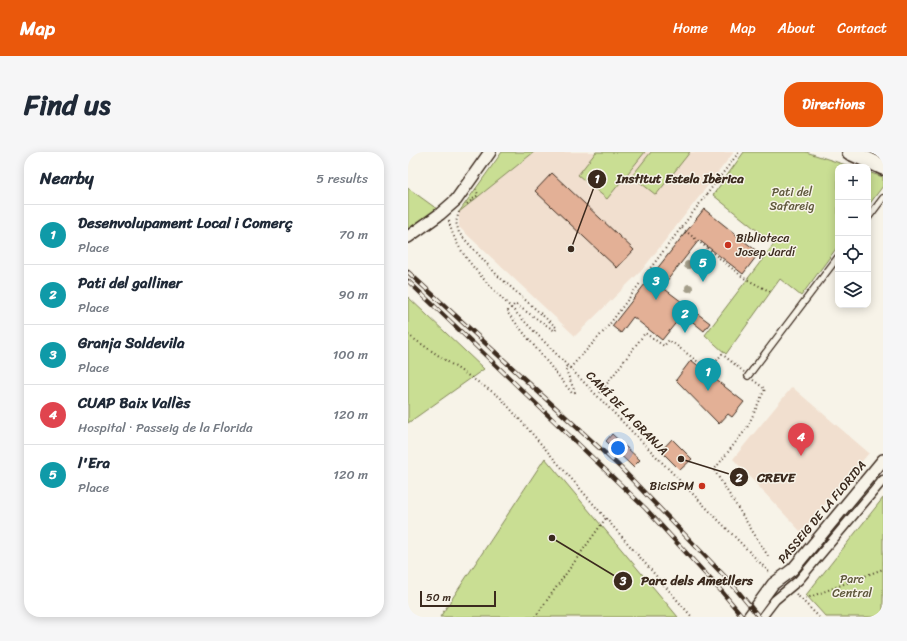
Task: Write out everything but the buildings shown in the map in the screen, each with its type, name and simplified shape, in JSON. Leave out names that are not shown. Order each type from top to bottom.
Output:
[{"type":"main road","points":[[850,152],[883,166]]},
{"type":"street","points":[[408,237],[443,212],[456,200],[490,152]]},
{"type":"street","name":"PASSEIG DE LA FLORIDA","points":[[749,617],[773,584],[793,568],[883,460]]},
{"type":"street","points":[[762,617],[775,600],[799,580],[883,480]]},
{"type":"lane","points":[[871,214],[883,198]]},
{"type":"lane","points":[[748,376],[835,262]]},
{"type":"path","points":[[646,275],[739,152]]},
{"type":"path","points":[[468,184],[476,189],[478,195],[457,214],[456,222],[459,233],[498,274],[558,328],[555,331],[515,304],[511,308]]},
{"type":"path","name":"CAMÍ DE LA GRANJA","points":[[443,212],[462,252],[488,285],[773,576]]},
{"type":"path","points":[[682,228],[744,278],[771,292]]},
{"type":"path","points":[[570,368],[606,329],[641,282]]},
{"type":"path","name":"CAMÍ DE LA GRANJA","points":[[511,308],[507,312],[572,394],[575,392],[565,368],[568,365]]},
{"type":"path","points":[[600,393],[644,333],[664,346],[669,340],[709,370],[722,354],[764,389],[748,428],[714,470],[768,556]]},
{"type":"path","points":[[408,335],[500,397],[692,617]]},
{"type":"path","points":[[535,617],[606,518]]},
{"type":"path","points":[[802,600],[883,569]]},
{"type":"path","points":[[789,588],[819,617]]},
{"type":"shaded area","points":[[534,152],[734,152],[642,270],[575,336],[459,227],[459,212]]},
{"type":"shaded area","points":[[792,387],[869,453],[801,532],[733,459]]},
{"type":"green space","points":[[502,152],[534,152],[459,212]]},
{"type":"green space","points":[[596,152],[645,152],[607,199],[578,175]]},
{"type":"green space","points":[[651,152],[690,152],[656,195],[632,176]]},
{"type":"green space","name":"Pati del Safareig","points":[[744,152],[806,152],[843,164],[835,164],[835,250],[801,296],[780,279],[726,354],[705,335],[774,244],[713,195]]},
{"type":"green space","points":[[871,173],[883,177],[883,186],[871,202]]},
{"type":"green space","points":[[408,188],[437,209],[408,230]]},
{"type":"green space","points":[[408,297],[484,369],[408,423]]},
{"type":"green space","points":[[545,458],[678,617],[440,617]]},
{"type":"green space","name":"Parc Central","points":[[883,498],[883,617],[826,617],[806,595]]},
{"type":"railway","points":[[408,272],[619,466],[731,583],[759,617]]},
{"type":"railway","points":[[408,281],[645,508],[743,617]]},
{"type":"place","name":"Biblioteca Josep Jardí","points":[[728,245]]},
{"type":"place","name":"Institut Estela Ibèrica","points":[[571,249]]},
{"type":"place","name":"l'Era","points":[[703,282]]},
{"type":"place","name":"Granja Soldevila","points":[[656,300]]},
{"type":"place","name":"Pati del galliner","points":[[685,333]]},
{"type":"place","name":"Desenvolupament Local i Comerç","points":[[708,391]]},
{"type":"place","name":"CUAP Baix Vallès","points":[[801,456]]},
{"type":"place","name":"CREVE","points":[[681,459]]},
{"type":"place","name":"BiciSPM","points":[[702,486]]},
{"type":"place","name":"Parc dels Ametllers","points":[[552,538]]}]
